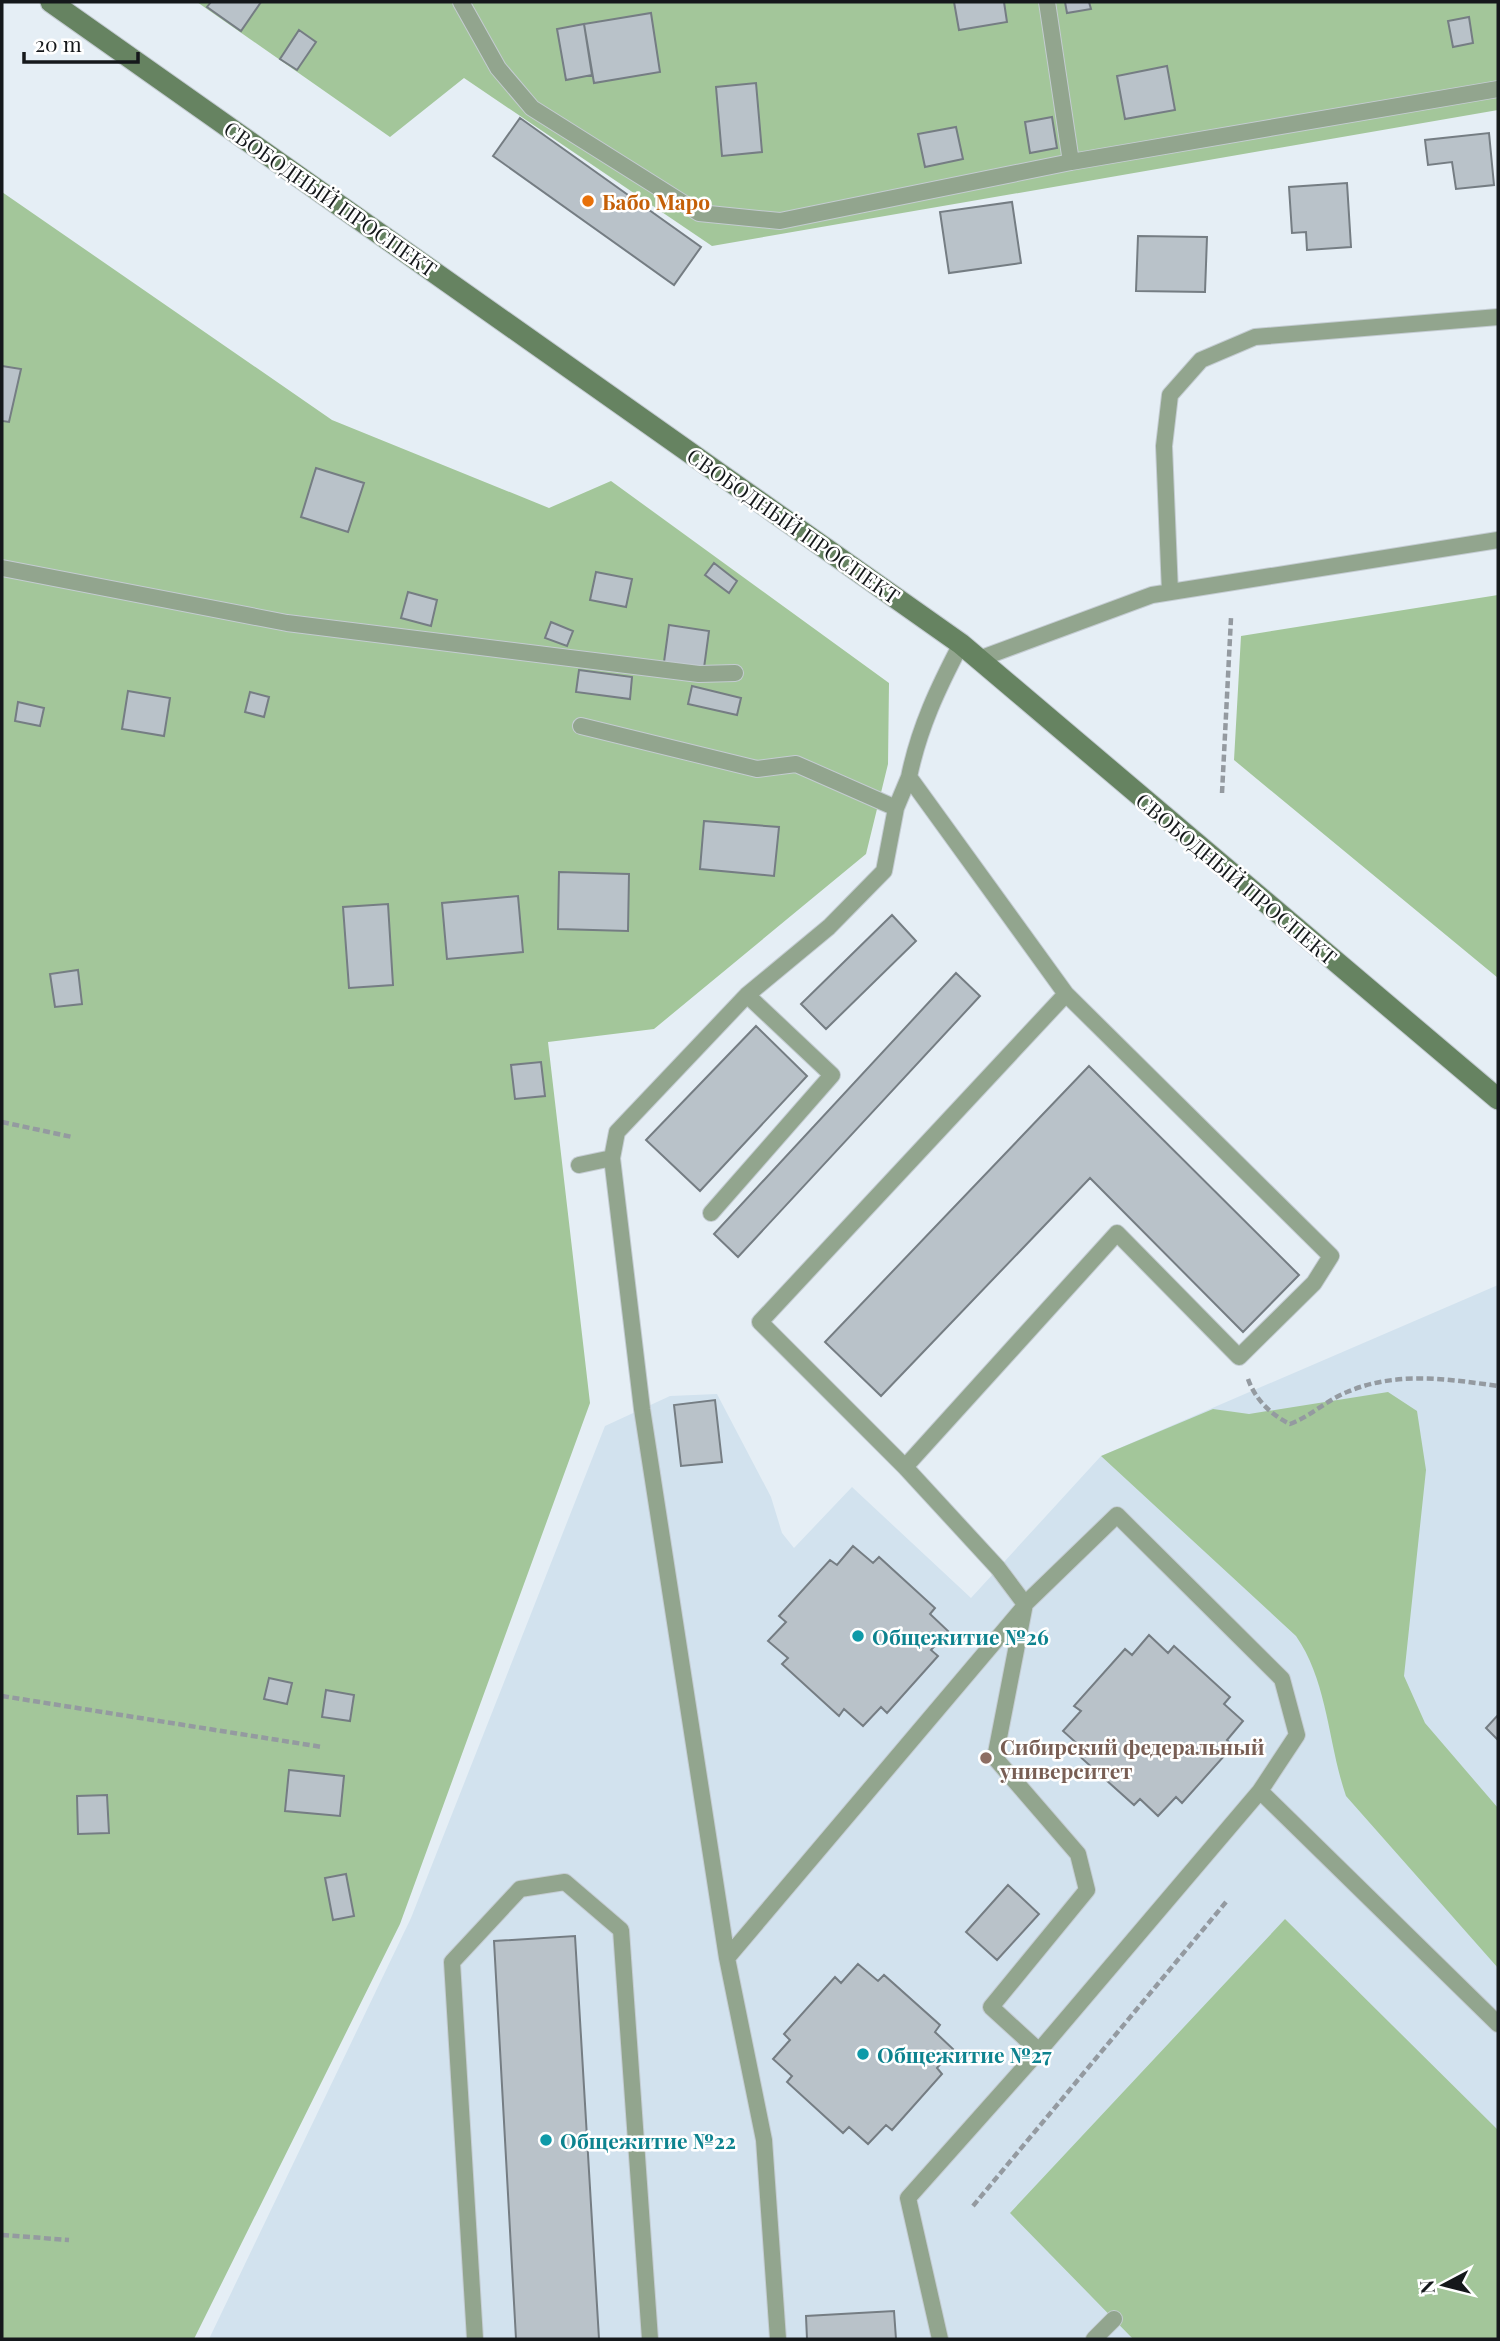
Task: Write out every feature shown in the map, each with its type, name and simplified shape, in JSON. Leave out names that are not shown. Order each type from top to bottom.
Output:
[{"type":"main road","name":"СВОБОДНЫЙ ПРОСПЕКТ","points":[[51,2],[961,644],[1498,1099]]},
{"type":"lane","points":[[461,2],[498,68],[532,108],[699,213],[780,221],[1071,162],[1498,89]]},
{"type":"lane","points":[[1047,2],[1071,162]]},
{"type":"lane","points":[[1170,592],[1164,446],[1170,395],[1201,360],[1255,337],[1498,317]]},
{"type":"lane","points":[[979,659],[1152,595],[1498,540]]},
{"type":"lane","points":[[2,568],[287,623],[699,674],[735,673]]},
{"type":"lane","points":[[778,2339],[764,2140],[727,1958],[642,1409],[612,1158],[617,1132],[747,995],[829,927],[884,871],[896,808],[909,778],[917,740],[929,706],[961,644]]},
{"type":"lane","points":[[582,726],[757,769],[796,764],[896,808]]},
{"type":"lane","points":[[905,1467],[1117,1233],[1239,1357],[1314,1283],[1331,1256],[1066,994],[909,778]]},
{"type":"lane","points":[[1040,2051],[991,2007],[1087,1890],[1078,1854],[995,1758],[1026,1604],[998,1568],[905,1467],[760,1322],[1066,994]]},
{"type":"lane","points":[[711,1213],[832,1076],[747,995]]},
{"type":"lane","points":[[579,1165],[612,1158]]},
{"type":"lane","points":[[727,1958],[1026,1604],[1117,1515],[1282,1679],[1297,1735],[1260,1791],[1040,2051],[908,2198],[940,2339]]},
{"type":"lane","points":[[1260,1791],[1498,2024]]},
{"type":"lane","points":[[475,2339],[452,1962],[520,1889],[565,1882],[621,1930],[650,2339]]},
{"type":"lane","points":[[1094,2339],[1114,2319]]},
{"type":"path","points":[[1222,793],[1231,618]]},
{"type":"path","points":[[2,1122],[72,1137]]},
{"type":"path","points":[[1239,1357],[1253,1392],[1276,1418],[1290,1424],[1306,1418],[1345,1392],[1380,1380],[1422,1378],[1498,1386]]},
{"type":"path","points":[[2,1696],[322,1747]]},
{"type":"path","points":[[973,2206],[1226,1902]]},
{"type":"path","points":[[2,2235],[69,2241]]},
{"type":"shaded area","name":"Сибирский федеральный университет","points":[[1498,1285],[1498,2339],[209,2339],[411,1918],[605,1426],[670,1396],[717,1394],[771,1497],[782,1533],[794,1548],[852,1487],[971,1598],[1101,1456]]},
{"type":"green space","points":[[197,2],[1498,2],[1498,110],[712,246],[464,78],[390,137]]},
{"type":"green space","points":[[2,192],[332,420],[549,508],[611,481],[889,683],[888,764],[866,854],[654,1029],[548,1042],[590,1403],[400,1924],[194,2339],[2,2339]]},
{"type":"green space","points":[[1498,595],[1498,978],[1234,760],[1241,636]]},
{"type":"green space","points":[[1388,1392],[1417,1411],[1426,1470],[1404,1676],[1425,1723],[1498,1808],[1498,1968],[1346,1796],[1315,1673],[1296,1636],[1101,1456],[1213,1409],[1249,1414]]},
{"type":"green space","points":[[1285,1919],[1498,2130],[1498,2339],[1133,2339],[1010,2213]]},
{"type":"building","points":[[211,2],[261,2],[241,31],[207,7]]},
{"type":"building","points":[[954,2],[1004,2],[1007,22],[959,30]]},
{"type":"building","points":[[1065,2],[1089,2],[1091,9],[1067,13]]},
{"type":"building","points":[[651,13],[660,72],[594,83],[584,24]]},
{"type":"building","points":[[1469,17],[1473,43],[1453,47],[1448,21]]},
{"type":"building","points":[[584,24],[592,75],[566,80],[557,29]]},
{"type":"building","points":[[299,30],[316,42],[297,70],[280,59]]},
{"type":"building","points":[[1167,66],[1175,110],[1125,119],[1117,76]]},
{"type":"building","points":[[756,83],[762,152],[722,156],[716,87]]},
{"type":"building","points":[[1052,117],[1057,148],[1030,153],[1025,122]]},
{"type":"building","points":[[520,118],[701,247],[674,285],[493,156]]},
{"type":"building","points":[[956,127],[963,159],[925,167],[918,134]]},
{"type":"building","points":[[1489,133],[1494,185],[1456,189],[1452,162],[1428,165],[1425,140]]},
{"type":"building","points":[[1347,183],[1351,247],[1307,250],[1306,232],[1292,233],[1289,187]]},
{"type":"building","points":[[1012,202],[1021,263],[949,273],[940,212]]},
{"type":"building","points":[[1138,236],[1207,237],[1205,292],[1136,291]]},
{"type":"building","points":[[2,366],[21,369],[9,422],[2,421]]},
{"type":"building","points":[[316,468],[364,483],[348,532],[301,517]]},
{"type":"building","points":[[714,563],[737,581],[729,593],[705,575]]},
{"type":"building","points":[[596,572],[632,579],[626,607],[590,600]]},
{"type":"building","points":[[408,592],[437,600],[431,626],[401,618]]},
{"type":"building","points":[[551,622],[573,631],[567,646],[545,638]]},
{"type":"building","points":[[669,625],[709,631],[704,668],[664,662]]},
{"type":"building","points":[[579,670],[632,677],[630,699],[576,692]]},
{"type":"building","points":[[692,686],[741,698],[737,715],[688,704]]},
{"type":"building","points":[[128,691],[170,698],[164,736],[122,729]]},
{"type":"building","points":[[250,692],[269,697],[264,717],[245,712]]},
{"type":"building","points":[[18,702],[44,708],[40,726],[15,721]]},
{"type":"building","points":[[704,821],[779,827],[774,876],[700,869]]},
{"type":"building","points":[[559,872],[629,874],[628,931],[558,929]]},
{"type":"building","points":[[518,896],[523,952],[447,959],[442,903]]},
{"type":"building","points":[[388,904],[393,985],[349,988],[343,907]]},
{"type":"building","points":[[892,915],[916,941],[826,1029],[801,1004]]},
{"type":"building","points":[[78,970],[82,1004],[55,1007],[50,974]]},
{"type":"building","points":[[956,973],[980,996],[738,1257],[714,1234]]},
{"type":"building","points":[[756,1026],[807,1076],[700,1191],[646,1140]]},
{"type":"building","points":[[541,1062],[545,1096],[515,1099],[511,1065]]},
{"type":"building","points":[[1089,1066],[1299,1275],[1243,1332],[1090,1178],[881,1396],[825,1342]]},
{"type":"building","points":[[715,1400],[722,1462],[681,1466],[674,1405]]},
{"type":"building","name":"Общежитие №26","points":[[853,1546],[873,1563],[879,1557],[935,1608],[930,1614],[948,1631],[931,1650],[938,1656],[887,1713],[881,1707],[863,1726],[844,1709],[839,1716],[782,1664],[788,1658],[768,1641],[786,1622],[779,1616],[830,1560],[837,1565]]},
{"type":"building","points":[[1149,1635],[1168,1653],[1174,1646],[1230,1697],[1224,1704],[1243,1721],[1227,1740],[1233,1746],[1182,1803],[1176,1797],[1158,1816],[1140,1799],[1134,1805],[1077,1754],[1082,1748],[1063,1731],[1081,1711],[1074,1706],[1125,1649],[1132,1655]]},
{"type":"building","points":[[269,1678],[292,1683],[287,1704],[264,1699]]},
{"type":"building","points":[[326,1690],[354,1695],[350,1721],[322,1717]]},
{"type":"building","points":[[1498,1715],[1498,1740],[1486,1728]]},
{"type":"building","points":[[289,1770],[344,1776],[340,1816],[285,1811]]},
{"type":"building","points":[[107,1795],[109,1833],[78,1834],[77,1796]]},
{"type":"building","points":[[346,1874],[354,1916],[333,1920],[325,1878]]},
{"type":"building","points":[[1008,1885],[1039,1914],[997,1960],[966,1932]]},
{"type":"building","name":"Общежитие №22","points":[[575,1936],[599,2339],[516,2339],[494,1941]]},
{"type":"building","name":"Общежитие №27","points":[[858,1964],[878,1981],[884,1975],[940,2025],[935,2032],[953,2049],[937,2068],[942,2074],[892,2130],[886,2125],[868,2144],[849,2127],[843,2133],[787,2082],[792,2076],[773,2059],[790,2040],[784,2034],[835,1977],[841,1983]]},
{"type":"building","points":[[894,2311],[896,2339],[807,2339],[806,2316]]},
{"type":"place","name":"Бабо Маро","points":[[588,201]]},
{"type":"place","name":"Общежитие №26","points":[[858,1636]]},
{"type":"place","name":"Сибирский федеральный университет","points":[[986,1758]]},
{"type":"place","name":"Общежитие №27","points":[[863,2054]]},
{"type":"place","name":"Общежитие №22","points":[[546,2140]]}]
